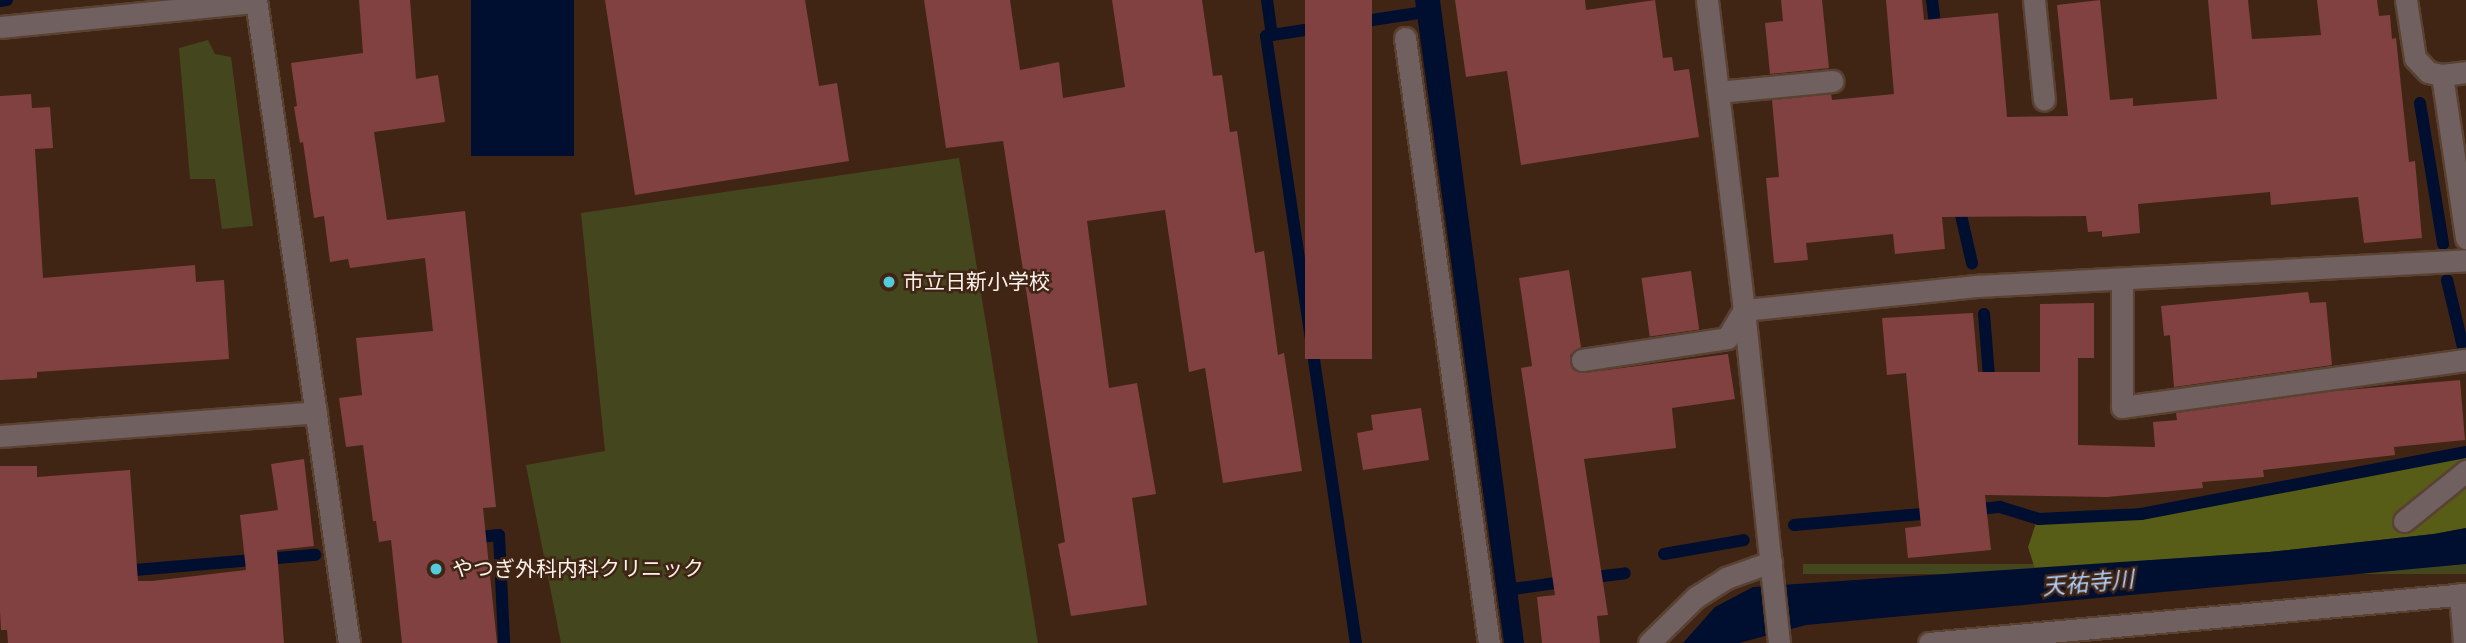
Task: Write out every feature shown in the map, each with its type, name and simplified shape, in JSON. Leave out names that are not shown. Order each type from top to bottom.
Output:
[{"type":"street","points":[[1707,0],[1744,310],[1779,643]]},
{"type":"street","points":[[2034,0],[2045,100]]},
{"type":"street","points":[[2406,0],[2414,58],[2428,72],[2442,75],[2466,72]]},
{"type":"street","points":[[0,27],[256,1],[349,643]]},
{"type":"street","points":[[1405,38],[1489,643]]},
{"type":"street","points":[[2442,75],[2466,238]]},
{"type":"street","points":[[1718,92],[1832,81]]},
{"type":"street","points":[[1744,310],[1978,286],[2466,260]]},
{"type":"street","points":[[2122,280],[2122,407],[2466,360]]},
{"type":"street","points":[[1582,360],[1727,338],[1744,310]]},
{"type":"street","points":[[0,436],[316,412]]},
{"type":"street","points":[[2404,521],[2466,471]]},
{"type":"street","points":[[1649,643],[1696,597],[1726,578],[1771,570]]},
{"type":"street","points":[[1929,643],[2463,594],[2464,643]]},
{"type":"green space","points":[[208,40],[215,54],[231,57],[253,226],[222,229],[215,179],[190,179],[179,48]]},
{"type":"green space","points":[[959,158],[1038,643],[561,643],[526,465],[605,451],[581,213]]},
{"type":"green space","points":[[2466,451],[2466,528],[2269,552],[2035,569],[2028,547],[2039,514],[2141,508]]},
{"type":"green space","points":[[1803,564],[2466,564],[2466,574],[1803,574]]},
{"type":"water","points":[[471,0],[574,0],[574,156],[471,156]]},
{"type":"water","points":[[1415,0],[1440,0],[1524,643],[1504,643]]},
{"type":"water","name":"天祐寺川","points":[[2466,528],[2466,564],[1806,625],[1739,643],[1683,643],[1715,607],[1753,587],[2269,552]]},
{"type":"building","points":[[359,0],[410,0],[416,79],[438,75],[445,122],[374,132],[387,220],[465,211],[496,507],[483,508],[497,643],[402,643],[391,540],[379,542],[376,521],[373,521],[363,445],[346,447],[339,398],[362,395],[356,338],[433,331],[425,258],[350,268],[348,259],[330,262],[324,216],[314,218],[303,142],[300,143],[294,107],[297,106],[291,63],[363,53]]},
{"type":"building","points":[[605,0],[805,0],[819,86],[837,83],[849,161],[635,195]]},
{"type":"building","points":[[924,0],[1010,0],[1020,70],[1059,62],[1063,98],[1125,87],[1112,0],[1202,0],[1213,76],[1222,75],[1230,132],[1237,131],[1255,253],[1264,251],[1278,355],[1284,353],[1302,471],[1223,483],[1205,368],[1189,372],[1165,210],[1087,221],[1109,388],[1137,383],[1156,494],[1132,498],[1147,605],[1071,616],[1058,544],[1065,542],[1003,141],[946,148]]},
{"type":"building","points":[[1305,0],[1372,0],[1372,359],[1305,359]]},
{"type":"building","points":[[1455,0],[1585,0],[1586,10],[1655,0],[1663,58],[1672,57],[1674,71],[1689,69],[1699,137],[1521,165],[1507,71],[1466,77]]},
{"type":"building","points":[[1781,0],[1822,0],[1829,68],[1770,74],[1765,23],[1783,21]]},
{"type":"building","points":[[1886,0],[1922,0],[1924,20],[1998,13],[2007,117],[2068,116],[2057,5],[2100,0],[2110,100],[2133,98],[2133,106],[2217,99],[2208,0],[2248,0],[2252,39],[2321,35],[2317,0],[2377,0],[2379,16],[2390,15],[2392,39],[2396,38],[2409,162],[2415,161],[2422,238],[2364,243],[2358,197],[2271,205],[2270,192],[2138,204],[2140,233],[2102,237],[2102,231],[2088,232],[2086,216],[1942,217],[1945,249],[1895,254],[1893,234],[1806,243],[1808,260],[1774,263],[1766,178],[1779,177],[1772,100],[1831,94],[1832,100],[1894,94]]},
{"type":"building","points":[[31,94],[32,108],[50,107],[53,148],[35,149],[43,278],[195,265],[196,282],[224,280],[229,359],[37,372],[37,378],[0,380],[0,96]]},
{"type":"building","points":[[1569,270],[1581,347],[1570,355],[1572,369],[1584,373],[1728,354],[1735,399],[1672,408],[1676,448],[1584,459],[1608,615],[1597,616],[1600,643],[1542,643],[1537,597],[1555,595],[1521,368],[1532,366],[1519,278]]},
{"type":"building","points":[[1691,271],[1699,329],[1650,336],[1641,278]]},
{"type":"building","points":[[2308,292],[2310,303],[2326,302],[2332,365],[2174,387],[2170,335],[2164,336],[2161,306]]},
{"type":"building","points":[[2094,303],[2094,358],[2078,358],[2078,445],[2155,447],[2153,422],[2177,420],[2176,413],[2335,391],[2460,380],[2465,440],[2394,447],[2395,455],[2263,470],[2264,477],[2202,482],[2203,488],[2107,497],[1985,495],[1991,550],[1908,558],[1905,528],[1921,526],[1906,373],[1887,375],[1882,318],[1973,313],[1978,372],[2040,372],[2040,304]]},
{"type":"building","points":[[1421,408],[1429,460],[1363,470],[1357,433],[1373,430],[1371,415]]},
{"type":"building","points":[[304,459],[314,546],[277,550],[284,643],[8,643],[7,630],[1,630],[0,611],[0,466],[37,466],[37,477],[130,470],[138,581],[152,581],[246,570],[240,515],[278,510],[271,464]]},
{"type":"waterway","points":[[0,1],[7,0]]},
{"type":"waterway","points":[[1267,0],[1272,35],[1266,36],[1356,643]]},
{"type":"waterway","points":[[1932,0],[1936,35]]},
{"type":"waterway","points":[[1359,22],[1431,11]]},
{"type":"waterway","points":[[1272,35],[1324,27]]},
{"type":"waterway","points":[[2420,103],[2443,244]]},
{"type":"waterway","points":[[1958,202],[1972,263]]},
{"type":"waterway","points":[[2447,280],[2463,347]]},
{"type":"waterway","points":[[1984,314],[1990,388]]},
{"type":"waterway","points":[[1970,510],[2000,507],[2039,519],[2141,514],[2466,452]]},
{"type":"waterway","points":[[1794,525],[1935,513]]},
{"type":"waterway","points":[[471,538],[499,535],[504,643]]},
{"type":"waterway","points":[[1664,554],[1744,540]]},
{"type":"waterway","points":[[123,571],[315,555]]},
{"type":"waterway","points":[[1587,578],[1625,573]]},
{"type":"waterway","points":[[1506,590],[1569,581]]},
{"type":"place","name":"市立日新小学校","points":[[889,282]]},
{"type":"place","name":"やつぎ外科内科クリニック","points":[[436,569]]}]
